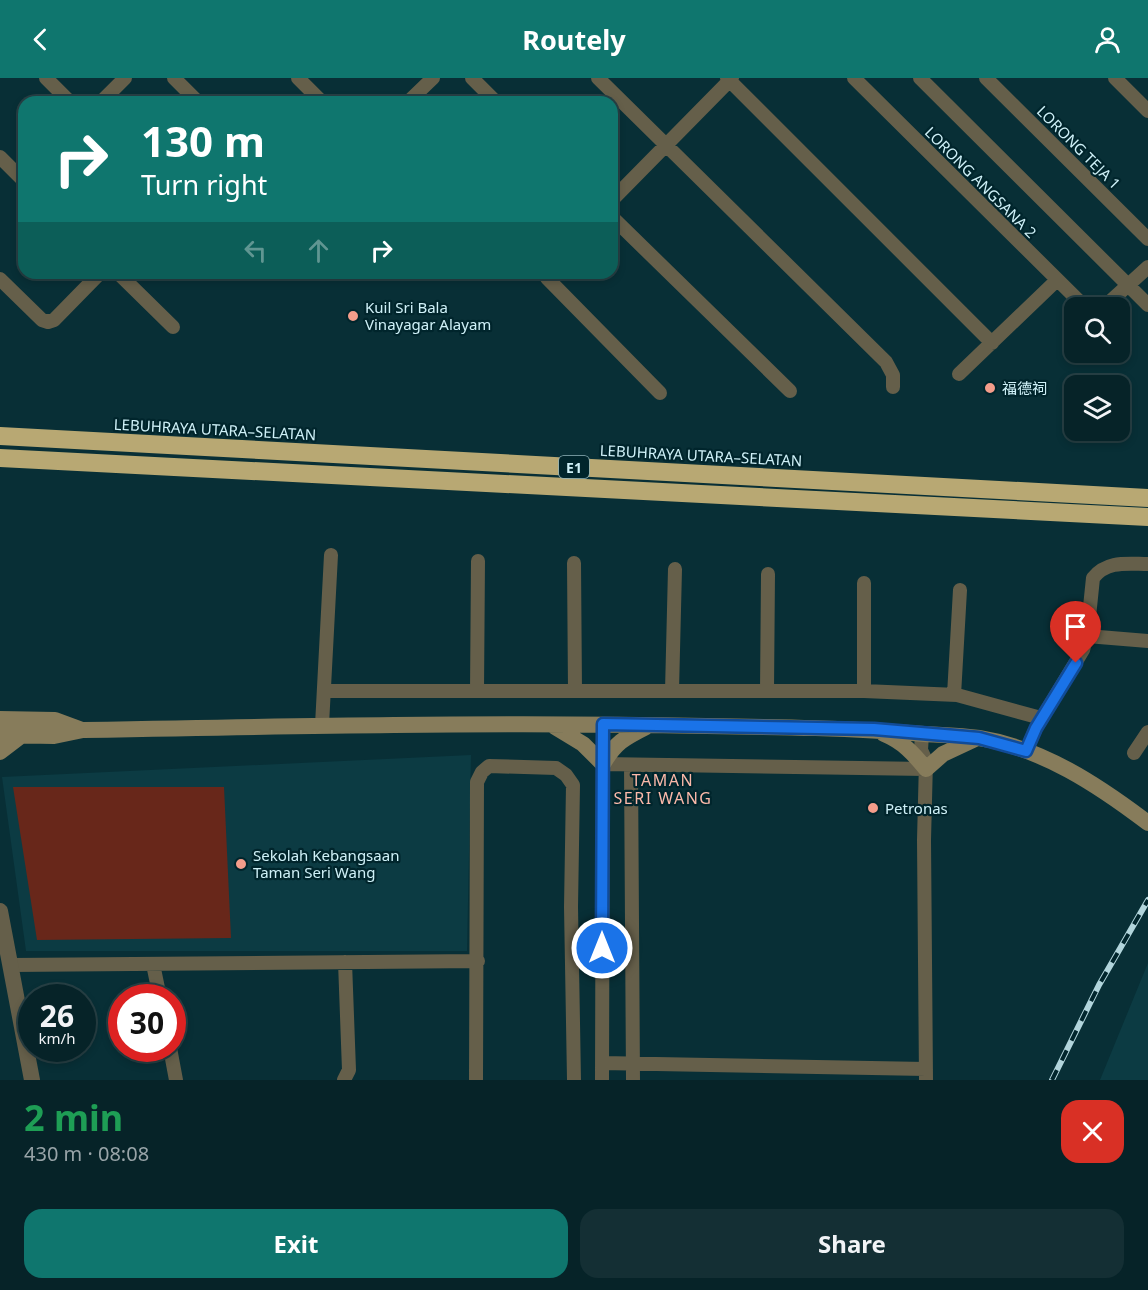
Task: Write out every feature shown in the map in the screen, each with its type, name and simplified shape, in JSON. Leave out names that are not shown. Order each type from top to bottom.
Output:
[{"type":"highway","name":"LEBUHRAYA UTARA–SELATAN","points":[[0,436],[1148,498]]},
{"type":"highway","name":"E1","points":[[0,458],[1148,517]]},
{"type":"main road","points":[[0,706],[20,728]]},
{"type":"main road","points":[[0,719],[20,728],[54,736],[83,730],[322,725],[603,724],[874,729],[979,738],[1026,751],[1058,765],[1122,803],[1148,823]]},
{"type":"main road","points":[[551,725],[575,737],[603,765],[612,749],[624,738],[652,725]]},
{"type":"main road","points":[[0,735],[20,728]]},
{"type":"main road","points":[[0,752],[20,728]]},
{"type":"main road","points":[[874,729],[899,741],[926,766],[943,754],[979,738]]},
{"type":"street","points":[[46,78],[64,96]]},
{"type":"street","points":[[107,96],[125,78]]},
{"type":"street","points":[[174,78],[192,96]]},
{"type":"street","points":[[298,78],[316,96]]},
{"type":"street","points":[[472,78],[490,96]]},
{"type":"street","points":[[598,78],[616,96]]},
{"type":"street","name":"LORONG ANGSANA 2","points":[[854,78],[1075,297]]},
{"type":"street","points":[[920,78],[1148,305]]},
{"type":"street","name":"LORONG TEJA 1","points":[[986,78],[1148,239]]},
{"type":"street","points":[[1115,78],[1148,111]]},
{"type":"street","points":[[618,194],[730,79],[992,343]]},
{"type":"street","points":[[413,96],[427,80]]},
{"type":"street","points":[[618,98],[886,362],[893,375],[893,387]]},
{"type":"street","points":[[0,157],[18,174]]},
{"type":"street","points":[[618,223],[790,392]]},
{"type":"street","points":[[1116,297],[1148,267]]},
{"type":"street","points":[[0,279],[42,320],[48,322],[54,320],[94,279]]},
{"type":"street","points":[[124,279],[173,327]]},
{"type":"street","points":[[548,279],[660,393]]},
{"type":"street","points":[[959,374],[1057,280]]},
{"type":"street","points":[[322,725],[331,555]]},
{"type":"street","points":[[477,691],[478,561]]},
{"type":"street","points":[[574,563],[575,691]]},
{"type":"street","points":[[1026,751],[1041,718],[1076,663],[1087,636],[1093,578],[1098,571],[1112,565],[1148,564]]},
{"type":"street","points":[[672,691],[675,569]]},
{"type":"street","points":[[767,690],[768,573]]},
{"type":"street","points":[[864,583],[864,691]]},
{"type":"street","points":[[954,695],[960,590]]},
{"type":"street","points":[[1087,636],[1148,641]]},
{"type":"street","points":[[324,691],[864,691],[954,695],[1041,718]]},
{"type":"street","points":[[602,1080],[603,724]]},
{"type":"street","points":[[1134,753],[1148,732]]},
{"type":"street","points":[[602,1063],[926,1074],[924,840],[926,766],[931,752],[927,734]]},
{"type":"street","points":[[603,765],[926,766]]},
{"type":"street","points":[[631,765],[633,1080]]},
{"type":"street","points":[[476,1080],[477,782],[482,772],[489,766],[556,768],[566,775],[573,785],[571,907],[574,1080]]},
{"type":"street","points":[[0,911],[32,1080]]},
{"type":"street","points":[[11,965],[478,961]]},
{"type":"street","points":[[344,1080],[349,1070],[345,962]]},
{"type":"street","points":[[153,964],[157,984]]},
{"type":"street","points":[[173,1062],[176,1080]]},
{"type":"shaded area","name":"Sekolah Kebangsaan Taman Seri Wang","points":[[471,755],[467,951],[26,951],[2,777]]},
{"type":"shaded area","points":[[13,787],[224,787],[231,938],[37,940]]},
{"type":"shaded area","points":[[1148,963],[1148,1080],[1100,1080]]},
{"type":"railway","points":[[1052,1080],[1099,985],[1148,900]]},
{"type":"place","name":"Kuil Sri Bala Vinayagar Alayam","points":[[353,316]]},
{"type":"place","name":"福德祠","points":[[990,388]]},
{"type":"place","name":"Petronas","points":[[873,808]]},
{"type":"place","name":"Sekolah Kebangsaan Taman Seri Wang","points":[[241,864]]},
{"type":"district","name":"TAMAN SERI WANG","points":[[663,789]]},
{"type":"route","points":[[602,948],[603,724],[874,729],[979,738],[1026,751],[1036,728],[1076,663]]}]
